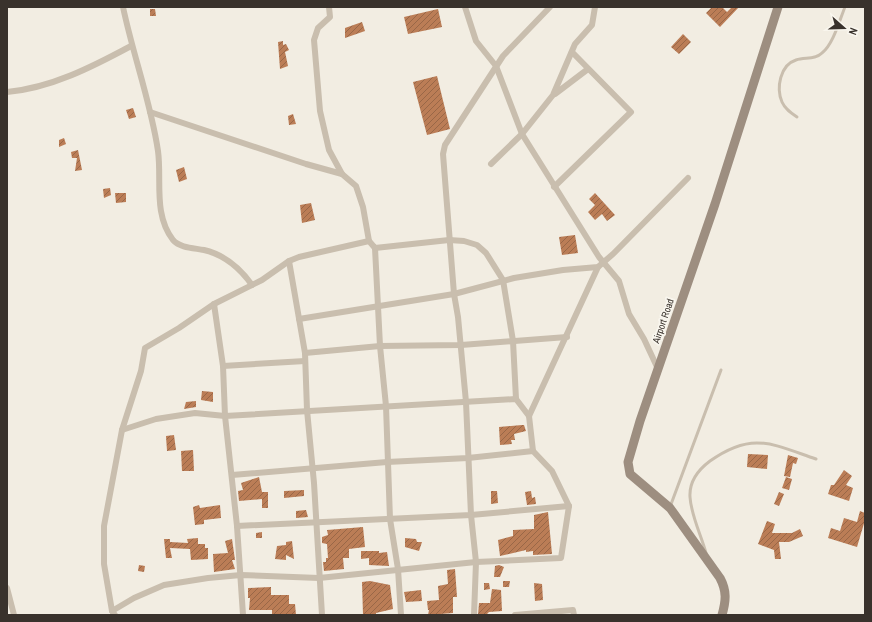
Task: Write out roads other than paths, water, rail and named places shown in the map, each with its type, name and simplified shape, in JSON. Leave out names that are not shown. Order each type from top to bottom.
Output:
[{"type":"street","points":[[123,7],[131,46],[150,112],[158,152],[158,194],[165,225],[174,241],[188,248],[205,250],[230,261],[242,271],[252,285]]},
{"type":"street","points":[[329,7],[330,17],[318,28],[314,40],[320,111],[329,150],[342,174],[356,186],[363,207],[369,241],[376,248],[380,346],[386,406],[390,519],[398,569],[401,615]]},
{"type":"street","points":[[464,7],[476,41],[496,66],[522,134],[554,187],[604,262],[619,281],[629,314],[644,339],[658,369]]},
{"type":"street","points":[[474,615],[476,562],[471,515],[466,402],[461,345],[454,294],[443,154],[445,145],[503,56],[550,7]]},
{"type":"street","points":[[491,164],[522,134],[553,95],[575,44],[592,25],[596,7]]},
{"type":"street","name":"Airport Road","points":[[722,615],[726,597],[725,588],[709,561],[670,508],[630,474],[628,462],[640,421],[715,204],[778,7]]},
{"type":"street","points":[[7,92],[30,90],[93,67],[131,46]]},
{"type":"street","points":[[554,187],[631,112],[572,52]]},
{"type":"street","points":[[553,95],[588,69]]},
{"type":"street","points":[[150,112],[306,164],[342,174]]},
{"type":"street","points":[[529,416],[567,337],[598,267],[688,178]]},
{"type":"street","points":[[369,241],[300,257],[289,261],[262,280],[214,304],[179,328],[145,348],[139,378],[122,430],[104,526],[104,564],[114,613],[134,598],[164,585],[208,578],[241,575],[319,578],[476,562],[562,558],[569,506],[552,471],[533,450],[529,416],[516,398],[513,341],[503,280],[486,253],[477,245],[464,241],[449,240],[376,248]]},
{"type":"street","points":[[289,261],[305,353],[307,410],[322,615]]},
{"type":"street","points":[[299,319],[378,308],[454,294],[503,280],[563,270],[598,267]]},
{"type":"street","points":[[214,304],[223,366],[225,416],[237,526],[243,615]]},
{"type":"street","points":[[305,353],[380,346],[461,345],[567,337]]},
{"type":"street","points":[[223,366],[305,361]]},
{"type":"street","points":[[122,430],[156,419],[195,413],[225,416],[516,398]]},
{"type":"street","points":[[232,475],[387,462],[468,458],[533,450]]},
{"type":"street","points":[[237,526],[471,515],[569,506]]},
{"type":"street","points":[[7,588],[14,615]]},
{"type":"street","points":[[515,615],[574,610],[574,615]]},
{"type":"lane","points":[[797,117],[788,111],[782,102],[780,92],[783,73],[788,65],[795,60],[813,58],[822,54],[828,46],[845,7]]},
{"type":"lane","points":[[670,508],[721,370]]},
{"type":"lane","points":[[709,561],[690,496],[694,479],[699,471],[727,449],[740,444],[754,442],[768,443],[816,460]]}]
